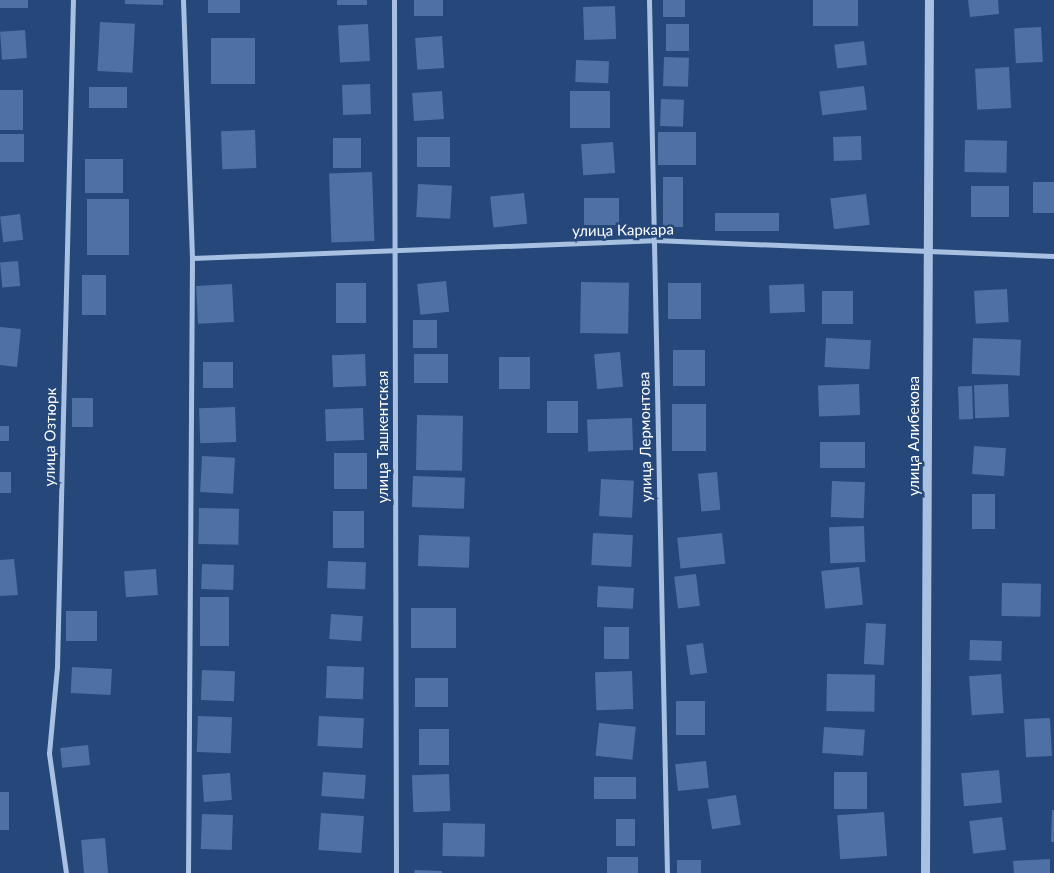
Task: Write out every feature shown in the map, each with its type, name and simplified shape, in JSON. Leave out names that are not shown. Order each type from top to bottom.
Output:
[{"type":"street","name":"улица Озтюрк","points":[[66,873],[49,753],[57,667],[72,0]]},
{"type":"street","points":[[183,0],[192,258],[188,873]]},
{"type":"street","name":"улица Ташкентская","points":[[394,0],[396,873]]},
{"type":"street","name":"улица Лермонтова","points":[[650,0],[666,873]]},
{"type":"street","name":"улица Алибекова","points":[[925,873],[929,0]]},
{"type":"street","name":"улица Каркара","points":[[192,258],[654,240],[929,254],[1054,256]]},
{"type":"building","points":[[0,0],[28,0],[28,8],[0,8]]},
{"type":"building","points":[[125,0],[163,0],[163,5],[125,4]]},
{"type":"building","points":[[208,0],[240,0],[240,13],[208,13]]},
{"type":"building","points":[[337,0],[367,0],[367,5],[337,5]]},
{"type":"building","points":[[414,0],[443,0],[443,16],[414,16]]},
{"type":"building","points":[[663,0],[685,0],[685,17],[663,17]]},
{"type":"building","points":[[813,0],[858,0],[858,26],[813,26]]},
{"type":"building","points":[[968,0],[998,0],[999,14],[970,17]]},
{"type":"building","points":[[615,6],[616,39],[584,40],[583,7]]},
{"type":"building","points":[[100,22],[135,24],[132,73],[97,71]]},
{"type":"building","points":[[368,24],[370,61],[340,63],[338,26]]},
{"type":"building","points":[[666,24],[689,24],[689,51],[666,51]]},
{"type":"building","points":[[1041,27],[1043,62],[1016,63],[1014,28]]},
{"type":"building","points":[[25,30],[27,58],[2,60],[0,32]]},
{"type":"building","points":[[442,36],[444,68],[417,70],[415,38]]},
{"type":"building","points":[[211,38],[255,38],[255,84],[211,84]]},
{"type":"building","points":[[864,41],[867,65],[837,68],[834,45]]},
{"type":"building","points":[[664,57],[689,58],[688,87],[663,86]]},
{"type":"building","points":[[576,60],[609,61],[608,83],[575,82]]},
{"type":"building","points":[[1009,67],[1011,108],[977,110],[975,69]]},
{"type":"building","points":[[370,84],[371,114],[343,115],[342,85]]},
{"type":"building","points":[[864,86],[867,110],[822,115],[819,91]]},
{"type":"building","points":[[89,87],[127,87],[127,108],[89,108]]},
{"type":"building","points":[[0,90],[23,90],[23,130],[0,130]]},
{"type":"building","points":[[442,91],[444,119],[414,121],[412,93]]},
{"type":"building","points":[[570,91],[610,91],[610,128],[570,128]]},
{"type":"building","points":[[661,99],[684,100],[683,127],[660,126]]},
{"type":"building","points":[[255,130],[256,168],[222,169],[221,131]]},
{"type":"building","points":[[658,132],[696,132],[696,165],[658,165]]},
{"type":"building","points":[[0,134],[24,134],[24,162],[0,162]]},
{"type":"building","points":[[861,136],[862,160],[834,161],[833,137]]},
{"type":"building","points":[[417,137],[450,137],[450,167],[417,167]]},
{"type":"building","points":[[333,138],[361,138],[361,168],[333,168]]},
{"type":"building","points":[[965,140],[1007,141],[1006,173],[964,172]]},
{"type":"building","points":[[613,142],[615,173],[583,175],[581,144]]},
{"type":"building","points":[[85,159],[123,159],[123,193],[85,193]]},
{"type":"building","points":[[372,172],[374,241],[331,242],[329,174]]},
{"type":"building","points":[[663,177],[683,177],[683,227],[663,227]]},
{"type":"building","points":[[1033,182],[1054,182],[1054,213],[1033,213]]},
{"type":"building","points":[[418,184],[452,186],[450,219],[416,217]]},
{"type":"building","points":[[971,186],[1009,186],[1009,217],[971,217]]},
{"type":"building","points":[[524,193],[527,224],[493,227],[490,197]]},
{"type":"building","points":[[866,194],[870,225],[834,229],[830,198]]},
{"type":"building","points":[[584,198],[619,198],[619,225],[584,225]]},
{"type":"building","points":[[87,199],[129,199],[129,255],[87,255]]},
{"type":"building","points":[[715,213],[779,213],[779,231],[715,231]]},
{"type":"building","points":[[20,214],[23,240],[3,242],[0,216]]},
{"type":"building","points":[[18,261],[20,286],[2,287],[0,263]]},
{"type":"building","points":[[82,275],[106,275],[106,315],[82,315]]},
{"type":"building","points":[[446,281],[449,312],[420,315],[417,284]]},
{"type":"building","points":[[581,282],[629,283],[628,334],[580,333]]},
{"type":"building","points":[[336,283],[366,283],[366,323],[336,323]]},
{"type":"building","points":[[668,283],[701,283],[701,319],[668,319]]},
{"type":"building","points":[[232,284],[234,322],[198,324],[196,286]]},
{"type":"building","points":[[804,284],[805,312],[770,313],[769,285]]},
{"type":"building","points":[[1007,289],[1009,322],[976,324],[974,291]]},
{"type":"building","points":[[822,291],[853,291],[853,324],[822,324]]},
{"type":"building","points":[[413,320],[437,320],[437,348],[413,348]]},
{"type":"building","points":[[0,327],[21,329],[17,367],[0,365]]},
{"type":"building","points":[[826,338],[871,340],[869,369],[824,367]]},
{"type":"building","points":[[973,338],[1021,340],[1020,376],[972,374]]},
{"type":"building","points":[[673,350],[705,350],[705,386],[673,386]]},
{"type":"building","points":[[620,352],[623,387],[597,389],[594,354]]},
{"type":"building","points":[[365,354],[366,386],[333,387],[332,355]]},
{"type":"building","points":[[414,354],[448,354],[448,383],[414,383]]},
{"type":"building","points":[[499,357],[530,357],[530,389],[499,389]]},
{"type":"building","points":[[203,362],[233,362],[233,388],[203,388]]},
{"type":"building","points":[[859,384],[860,415],[819,416],[818,385]]},
{"type":"building","points":[[1008,384],[1009,417],[975,418],[974,385]]},
{"type":"building","points":[[958,386],[972,386],[973,419],[959,419]]},
{"type":"building","points":[[72,398],[93,398],[93,427],[72,427]]},
{"type":"building","points":[[547,401],[578,401],[578,433],[547,433]]},
{"type":"building","points":[[672,404],[706,404],[706,451],[672,451]]},
{"type":"building","points":[[235,407],[236,442],[200,443],[199,408]]},
{"type":"building","points":[[363,408],[364,440],[326,441],[325,409]]},
{"type":"building","points":[[417,415],[463,416],[462,471],[416,470]]},
{"type":"building","points":[[632,418],[633,450],[588,452],[587,420]]},
{"type":"building","points":[[0,426],[9,426],[9,441],[0,441]]},
{"type":"building","points":[[820,442],[865,442],[865,468],[820,468]]},
{"type":"building","points":[[974,446],[1006,448],[1004,476],[972,474]]},
{"type":"building","points":[[334,453],[367,453],[367,489],[334,489]]},
{"type":"building","points":[[202,456],[235,458],[233,494],[200,492]]},
{"type":"building","points":[[0,472],[11,472],[11,493],[0,493]]},
{"type":"building","points":[[717,472],[720,510],[701,512],[698,474]]},
{"type":"building","points":[[413,476],[465,478],[464,509],[412,507]]},
{"type":"building","points":[[601,479],[634,481],[632,518],[599,516]]},
{"type":"building","points":[[832,481],[865,482],[864,518],[831,517]]},
{"type":"building","points":[[972,494],[995,494],[995,529],[972,529]]},
{"type":"building","points":[[199,508],[239,509],[238,545],[198,544]]},
{"type":"building","points":[[333,511],[364,511],[364,548],[333,548]]},
{"type":"building","points":[[864,526],[865,562],[830,563],[829,527]]},
{"type":"building","points":[[593,533],[633,535],[631,567],[591,565]]},
{"type":"building","points":[[722,533],[725,564],[680,569],[677,538]]},
{"type":"building","points":[[419,535],[470,537],[469,568],[418,566]]},
{"type":"building","points":[[14,559],[18,595],[0,596],[0,560]]},
{"type":"building","points":[[328,561],[366,562],[365,589],[327,588]]},
{"type":"building","points":[[202,564],[234,565],[233,590],[201,589]]},
{"type":"building","points":[[859,567],[863,605],[825,609],[821,571]]},
{"type":"building","points":[[156,569],[158,595],[126,597],[124,571]]},
{"type":"building","points":[[696,574],[700,606],[678,608],[674,577]]},
{"type":"building","points":[[1002,583],[1041,584],[1040,617],[1001,616]]},
{"type":"building","points":[[598,586],[634,588],[633,609],[597,607]]},
{"type":"building","points":[[200,597],[229,597],[229,646],[200,646]]},
{"type":"building","points":[[411,608],[456,608],[456,648],[411,648]]},
{"type":"building","points":[[66,611],[97,611],[97,641],[66,641]]},
{"type":"building","points":[[331,614],[363,616],[361,641],[329,639]]},
{"type":"building","points":[[866,623],[886,624],[884,665],[864,664]]},
{"type":"building","points":[[604,627],[629,627],[629,659],[604,659]]},
{"type":"building","points":[[970,640],[1002,641],[1001,661],[969,660]]},
{"type":"building","points":[[703,643],[707,673],[690,675],[686,645]]},
{"type":"building","points":[[327,666],[364,667],[363,699],[326,698]]},
{"type":"building","points":[[72,667],[112,669],[111,695],[71,693]]},
{"type":"building","points":[[202,670],[235,671],[234,701],[201,700]]},
{"type":"building","points":[[632,671],[633,709],[596,710],[595,672]]},
{"type":"building","points":[[827,674],[875,675],[874,712],[826,711]]},
{"type":"building","points":[[1001,674],[1004,713],[972,715],[969,676]]},
{"type":"building","points":[[415,678],[448,678],[448,707],[415,707]]},
{"type":"building","points":[[676,701],[705,701],[705,735],[676,735]]},
{"type":"building","points":[[198,716],[232,717],[231,753],[197,752]]},
{"type":"building","points":[[319,716],[364,718],[362,748],[317,746]]},
{"type":"building","points":[[1050,718],[1052,756],[1026,757],[1024,719]]},
{"type":"building","points":[[599,723],[636,727],[632,760],[596,756]]},
{"type":"building","points":[[824,727],[865,730],[863,756],[822,753]]},
{"type":"building","points":[[419,729],[449,729],[449,765],[419,765]]},
{"type":"building","points":[[88,745],[90,765],[62,768],[60,748]]},
{"type":"building","points":[[706,761],[709,788],[678,791],[675,764]]},
{"type":"building","points":[[999,770],[1002,803],[964,806],[961,773]]},
{"type":"building","points":[[323,772],[366,775],[364,799],[321,796]]},
{"type":"building","points":[[834,772],[867,772],[867,809],[834,809]]},
{"type":"building","points":[[230,773],[232,800],[204,802],[202,775]]},
{"type":"building","points":[[449,774],[450,811],[413,812],[412,775]]},
{"type":"building","points":[[594,777],[636,777],[636,799],[594,799]]},
{"type":"building","points":[[0,792],[9,792],[9,830],[0,830]]},
{"type":"building","points":[[736,795],[741,825],[712,829],[707,800]]},
{"type":"building","points":[[1052,810],[1054,810],[1054,842],[1051,842]]},
{"type":"building","points":[[884,812],[887,856],[840,859],[837,815]]},
{"type":"building","points":[[321,813],[364,816],[361,853],[318,850]]},
{"type":"building","points":[[202,814],[233,815],[232,850],[201,849]]},
{"type":"building","points":[[1002,817],[1006,850],[973,854],[969,821]]},
{"type":"building","points":[[616,819],[635,819],[635,846],[616,846]]},
{"type":"building","points":[[443,823],[485,824],[484,857],[442,856]]},
{"type":"building","points":[[105,838],[108,873],[84,873],[81,840]]},
{"type":"building","points":[[607,857],[638,857],[638,873],[607,873]]},
{"type":"building","points":[[1050,859],[1050,873],[1014,873],[1013,861]]},
{"type":"building","points":[[677,860],[701,860],[701,873],[677,873]]},
{"type":"building","points":[[415,870],[442,871],[442,873],[414,873]]}]
